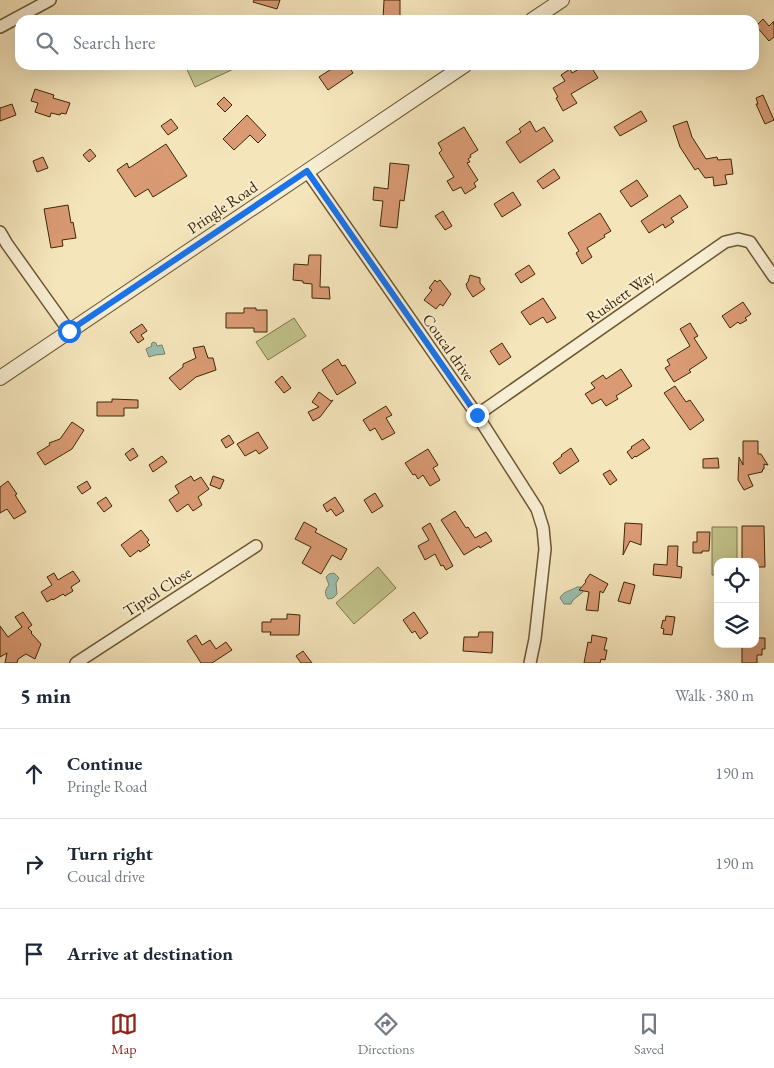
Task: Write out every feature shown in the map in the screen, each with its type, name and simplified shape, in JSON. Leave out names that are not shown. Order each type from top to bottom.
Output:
[{"type":"street","points":[[22,15],[50,0]]},
{"type":"street","points":[[540,15],[562,0]]},
{"type":"street","points":[[0,27],[15,19]]},
{"type":"street","name":"Pringle Road","points":[[0,378],[458,70]]},
{"type":"street","name":"Coucal drive","points":[[307,171],[477,415],[537,509],[543,528],[545,549],[535,639],[530,663]]},
{"type":"street","points":[[0,232],[69,331]]},
{"type":"street","name":"Rushett Way","points":[[477,415],[725,242],[738,239],[750,242],[774,277]]},
{"type":"street","name":"Tiptol Close","points":[[76,663],[256,546]]},
{"type":"green space","points":[[187,70],[231,70],[195,87]]},
{"type":"green space","points":[[294,318],[306,336],[268,360],[256,342]]},
{"type":"green space","points":[[712,527],[737,527],[737,558],[714,558],[714,575],[712,575]]},
{"type":"green space","points":[[378,567],[396,588],[354,624],[336,603]]},
{"type":"shaded area","points":[[153,342],[157,346],[162,345],[165,354],[149,357],[146,349],[152,346]]},
{"type":"shaded area","points":[[334,573],[339,578],[336,583],[337,594],[333,598],[328,599],[326,592],[329,585],[326,577]]},
{"type":"shaded area","points":[[577,587],[583,588],[583,592],[571,604],[564,604],[560,598],[561,596],[565,592]]},
{"type":"building","points":[[254,0],[280,0],[277,9],[253,2]]},
{"type":"building","points":[[384,0],[400,0],[400,15],[383,15]]},
{"type":"building","points":[[763,19],[769,26],[774,21],[774,37],[769,41],[759,29],[759,23]]},
{"type":"building","points":[[330,70],[351,70],[353,73],[328,90],[319,77]]},
{"type":"building","points":[[568,70],[572,73],[577,70],[593,70],[598,78],[571,94],[577,103],[563,111],[553,88],[565,81],[561,75]]},
{"type":"building","points":[[35,89],[54,95],[53,98],[70,103],[66,114],[51,113],[50,117],[35,112],[38,103],[31,101]]},
{"type":"building","points":[[763,95],[774,120],[765,124],[756,104],[758,104],[756,98]]},
{"type":"building","points":[[224,97],[232,105],[225,112],[217,104]]},
{"type":"building","points":[[12,104],[16,115],[0,121],[0,108]]},
{"type":"building","points":[[641,111],[647,121],[620,136],[614,127]]},
{"type":"building","points":[[247,115],[266,135],[258,143],[250,135],[234,150],[223,139]]},
{"type":"building","points":[[171,119],[178,128],[168,135],[161,126]]},
{"type":"building","points":[[530,121],[536,132],[544,127],[553,141],[520,163],[506,142],[521,132],[519,129]]},
{"type":"building","points":[[687,121],[692,137],[706,159],[717,157],[718,160],[731,159],[733,174],[725,175],[727,184],[714,186],[713,177],[705,178],[698,168],[695,170],[680,147],[673,126]]},
{"type":"building","points":[[464,127],[478,150],[470,155],[471,157],[468,159],[470,162],[467,163],[478,180],[474,183],[476,187],[465,194],[461,187],[453,191],[447,181],[454,177],[439,153],[442,150],[438,143]]},
{"type":"building","points":[[166,144],[187,176],[153,197],[148,189],[135,197],[117,170],[127,163],[129,168]]},
{"type":"building","points":[[90,149],[96,156],[89,162],[83,155]]},
{"type":"building","points":[[43,157],[48,168],[37,172],[33,161]]},
{"type":"building","points":[[390,163],[409,165],[404,201],[400,200],[397,228],[380,226],[383,201],[373,200],[374,187],[388,189]]},
{"type":"building","points":[[554,169],[560,178],[543,189],[537,181]]},
{"type":"building","points":[[637,180],[648,196],[631,207],[620,191]]},
{"type":"building","points":[[513,192],[521,205],[502,217],[494,204]]},
{"type":"building","points":[[680,195],[688,207],[671,218],[674,222],[665,228],[663,224],[649,233],[641,221]]},
{"type":"building","points":[[68,205],[76,238],[62,240],[63,246],[51,248],[44,209]]},
{"type":"building","points":[[443,211],[452,226],[445,230],[435,216]]},
{"type":"building","points":[[600,213],[611,231],[587,248],[592,257],[582,264],[576,253],[579,251],[568,233]]},
{"type":"building","points":[[309,255],[321,255],[320,287],[329,287],[330,299],[312,298],[312,284],[293,280],[294,264],[308,265]]},
{"type":"building","points":[[529,265],[535,274],[521,283],[515,274]]},
{"type":"building","points":[[470,275],[480,278],[480,283],[485,289],[473,297],[466,284]]},
{"type":"building","points":[[435,280],[437,282],[440,280],[451,294],[443,306],[440,304],[436,309],[424,300],[432,290],[429,288]]},
{"type":"building","points":[[543,298],[556,318],[547,323],[543,317],[530,325],[521,312]]},
{"type":"building","points":[[743,302],[751,314],[745,318],[747,320],[740,324],[738,322],[730,328],[722,316]]},
{"type":"building","points":[[244,308],[267,310],[267,332],[254,332],[254,328],[226,328],[226,313],[244,313]]},
{"type":"building","points":[[690,323],[698,336],[694,338],[707,358],[689,370],[691,372],[674,382],[665,368],[670,365],[667,360],[690,346],[680,329]]},
{"type":"building","points":[[142,324],[147,331],[141,335],[144,339],[138,343],[130,332]]},
{"type":"building","points":[[502,343],[511,357],[499,365],[490,351]]},
{"type":"building","points":[[204,346],[208,358],[213,358],[216,370],[196,377],[180,390],[169,378],[183,367],[183,364],[196,358],[193,348]]},
{"type":"building","points":[[338,359],[342,366],[345,365],[356,383],[337,395],[322,370]]},
{"type":"building","points":[[621,369],[632,386],[616,396],[618,399],[606,406],[601,399],[592,404],[585,394],[595,388],[591,383],[603,375],[606,379]]},
{"type":"building","points":[[282,376],[291,388],[284,393],[275,382]]},
{"type":"building","points":[[675,386],[686,402],[690,400],[704,420],[690,430],[664,393]]},
{"type":"building","points":[[319,392],[331,401],[333,400],[320,417],[313,421],[308,412],[319,407],[312,402]]},
{"type":"building","points":[[112,399],[138,400],[138,408],[124,408],[124,416],[97,416],[97,402],[112,402]]},
{"type":"building","points":[[386,406],[392,415],[386,418],[395,433],[382,440],[375,428],[370,431],[363,420]]},
{"type":"building","points":[[72,422],[84,430],[72,449],[45,465],[37,453],[50,445],[49,443],[60,439]]},
{"type":"building","points":[[258,432],[268,448],[259,454],[256,450],[245,456],[237,444]]},
{"type":"building","points":[[229,435],[234,443],[226,448],[221,440]]},
{"type":"building","points":[[643,439],[650,448],[632,459],[627,452]]},
{"type":"building","points":[[743,441],[758,441],[758,454],[761,454],[768,465],[764,464],[762,472],[748,475],[753,486],[744,490],[738,480],[739,457],[743,465]]},
{"type":"building","points":[[133,448],[138,456],[130,461],[125,454]]},
{"type":"building","points":[[571,448],[579,461],[560,474],[553,463]]},
{"type":"building","points":[[428,449],[438,465],[433,468],[440,480],[430,486],[423,475],[418,479],[415,474],[413,475],[405,463]]},
{"type":"building","points":[[162,456],[167,462],[153,472],[149,465]]},
{"type":"building","points":[[718,458],[719,468],[703,468],[703,459]]},
{"type":"building","points":[[610,470],[617,480],[610,485],[603,474]]},
{"type":"building","points":[[191,476],[194,481],[201,477],[209,489],[198,497],[202,505],[193,511],[188,504],[177,512],[169,500],[179,493],[175,486]]},
{"type":"building","points":[[213,476],[224,480],[220,489],[210,485]]},
{"type":"building","points":[[8,481],[26,512],[14,519],[7,509],[0,513],[0,487]]},
{"type":"building","points":[[87,481],[91,488],[82,494],[77,487]]},
{"type":"building","points":[[375,493],[383,506],[372,513],[364,500]]},
{"type":"building","points":[[106,497],[112,506],[104,512],[97,503]]},
{"type":"building","points":[[335,497],[344,511],[336,516],[331,509],[327,512],[323,505]]},
{"type":"building","points":[[455,511],[475,538],[486,532],[492,541],[464,555],[441,520]]},
{"type":"building","points":[[304,522],[317,529],[315,532],[347,549],[341,560],[332,555],[321,574],[302,563],[311,547],[295,539]]},
{"type":"building","points":[[430,523],[453,566],[446,570],[443,565],[441,566],[435,554],[425,560],[418,546],[429,540],[422,528]]},
{"type":"building","points":[[625,523],[642,524],[641,545],[630,541],[623,555]]},
{"type":"building","points":[[742,526],[764,526],[765,567],[759,567],[759,558],[742,558]]},
{"type":"building","points":[[141,530],[149,540],[147,542],[150,545],[130,557],[121,545]]},
{"type":"building","points":[[697,532],[710,532],[709,551],[693,553],[693,542],[697,542]]},
{"type":"building","points":[[668,546],[678,546],[677,566],[682,567],[681,578],[653,575],[654,564],[667,565]]},
{"type":"building","points":[[73,571],[80,581],[71,587],[73,591],[47,602],[41,592],[52,585],[47,577],[54,573],[58,580]]},
{"type":"building","points":[[590,574],[608,584],[603,593],[600,591],[598,611],[586,610],[589,592],[579,590]]},
{"type":"building","points":[[624,582],[635,585],[630,604],[618,601]]},
{"type":"building","points":[[23,612],[32,625],[28,628],[41,644],[35,659],[26,654],[18,659],[17,663],[5,663],[7,653],[0,657],[0,626],[8,637],[22,627],[15,617]]},
{"type":"building","points":[[414,612],[428,633],[420,639],[415,631],[412,633],[403,620]]},
{"type":"building","points":[[287,614],[300,615],[299,635],[270,635],[271,632],[262,632],[262,622],[271,622],[271,619],[287,619]]},
{"type":"building","points":[[666,616],[675,617],[672,635],[663,634],[664,629],[661,628]]},
{"type":"building","points":[[479,632],[493,632],[492,653],[463,651],[464,637],[478,637]]},
{"type":"building","points":[[196,635],[202,645],[210,640],[216,649],[226,642],[232,650],[212,663],[201,663],[187,641]]},
{"type":"building","points":[[592,635],[607,638],[604,650],[607,650],[605,660],[601,659],[600,663],[584,663],[588,642],[591,643]]},
{"type":"building","points":[[759,638],[765,638],[765,649],[762,649],[762,655],[757,655],[757,663],[742,663],[742,648],[759,648]]},
{"type":"building","points":[[303,651],[312,663],[301,663],[296,656]]},
{"type":"route","points":[[69,331],[307,171],[477,415]]}]
